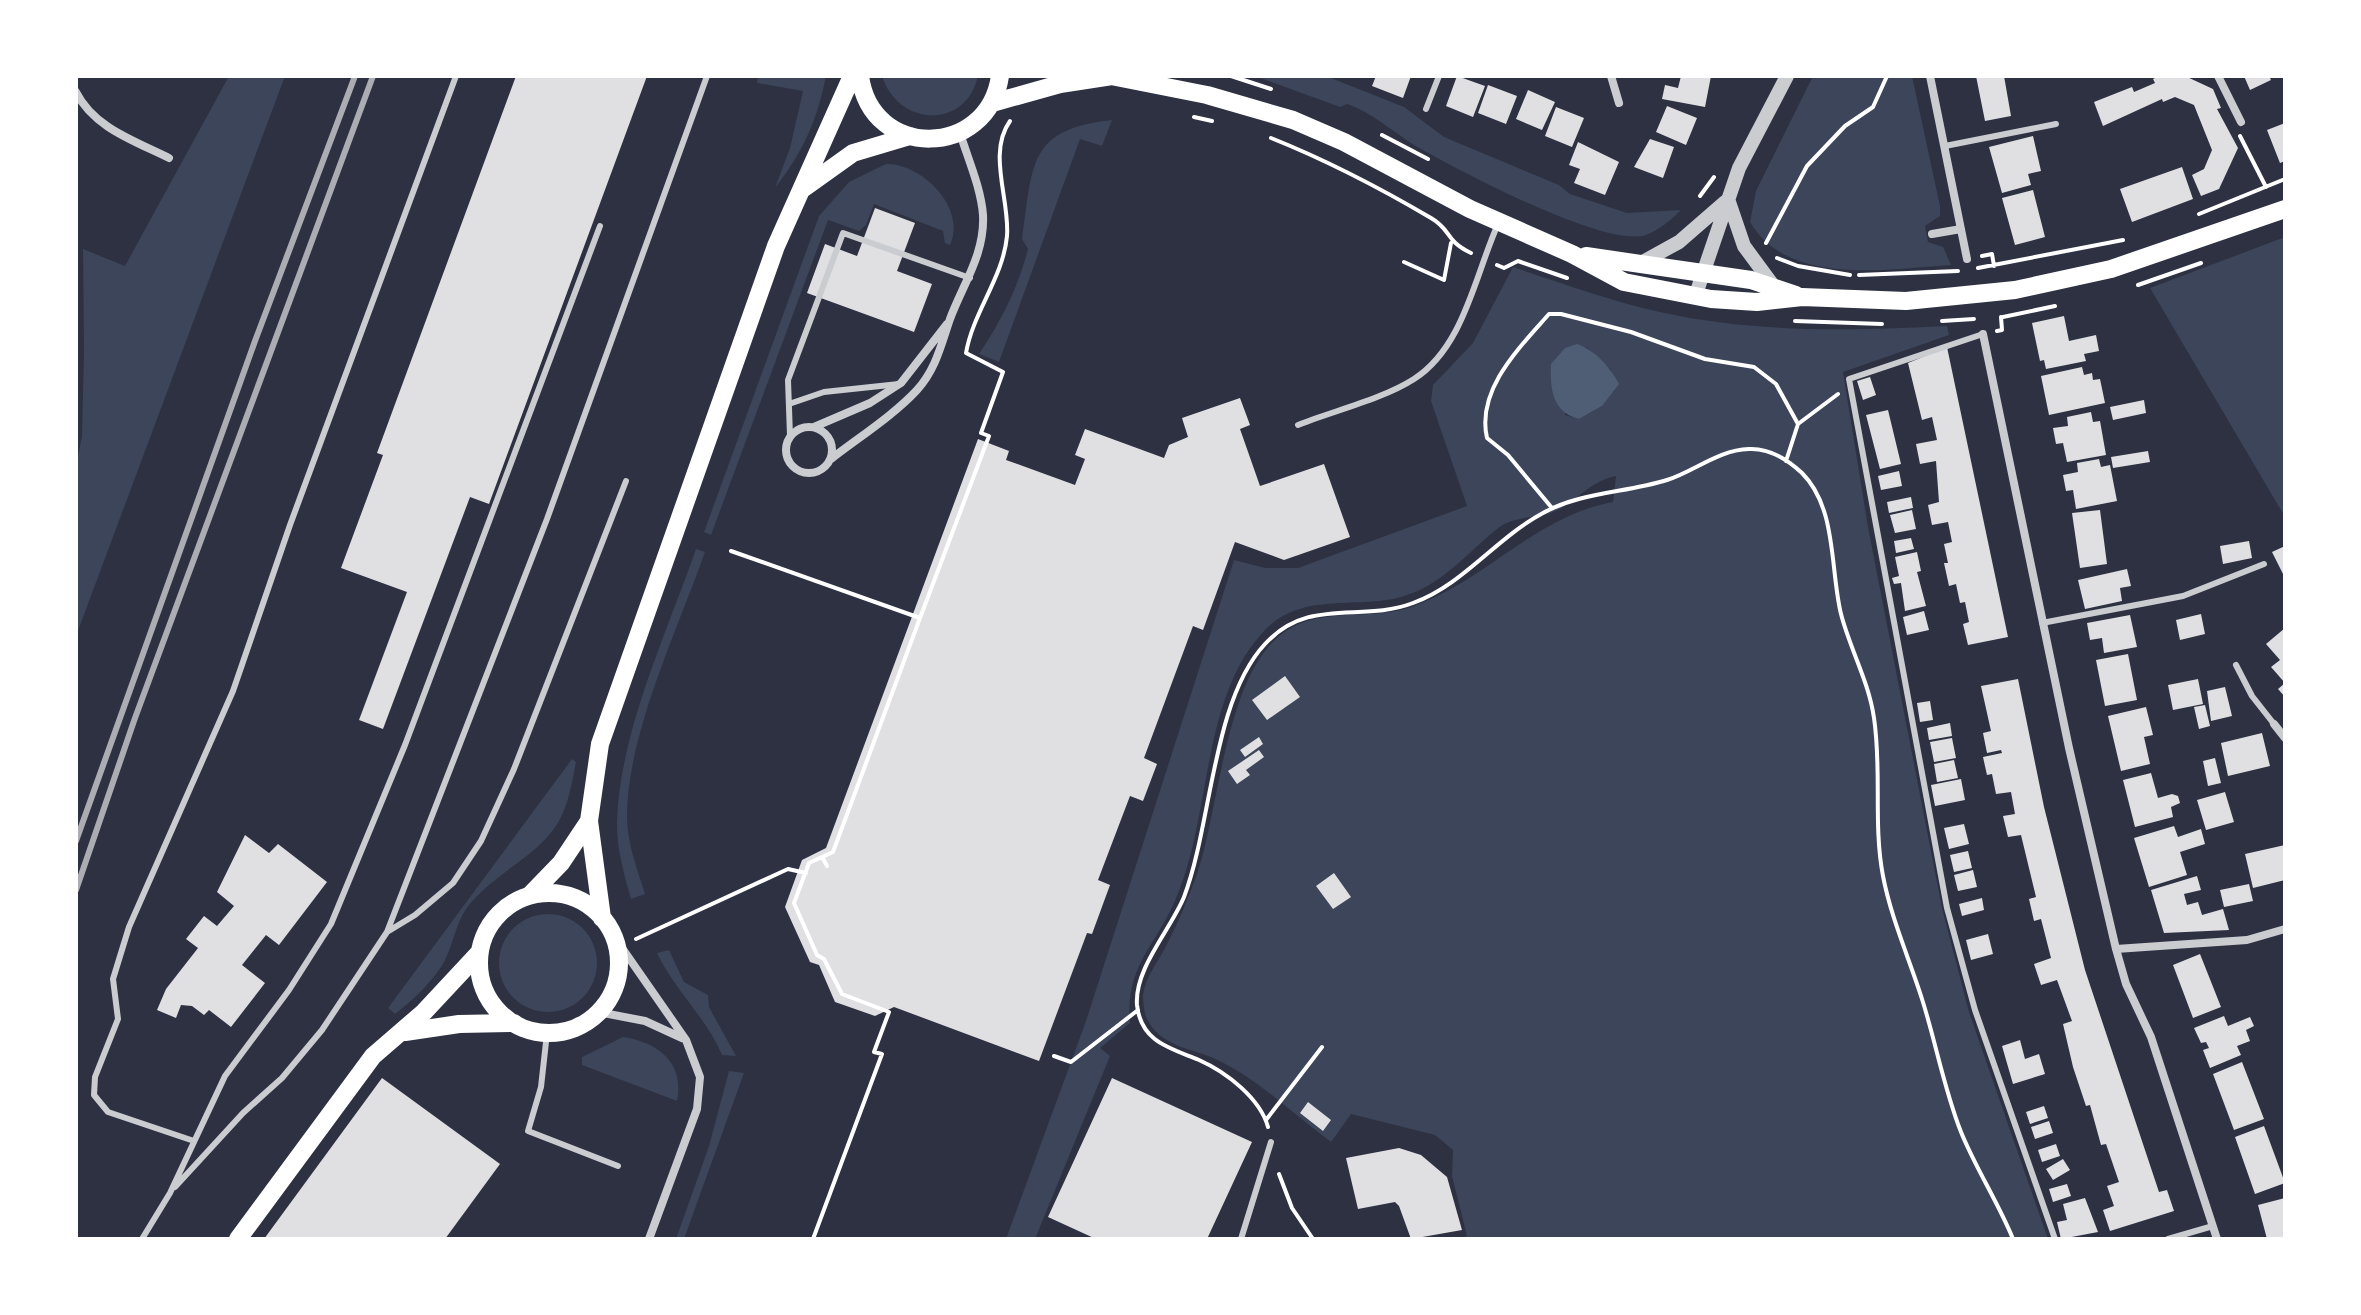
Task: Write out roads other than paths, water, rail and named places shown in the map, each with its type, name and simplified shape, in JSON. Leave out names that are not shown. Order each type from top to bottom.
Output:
[{"type":"main road","points":[[602,918],[589,821],[596,764],[609,716],[776,246],[852,76]]},
{"type":"main road","points":[[860,76],[866,99],[877,115],[910,136]]},
{"type":"main road","points":[[801,190],[853,153],[910,136],[940,139],[960,133],[978,120],[992,103],[1000,76]]},
{"type":"main road","points":[[992,103],[1060,84],[1111,76],[1207,95],[1293,120],[1374,157],[1498,223],[1572,254],[1633,286],[1748,302],[1802,297],[1906,301],[2015,290],[2126,265],[2285,209]]},
{"type":"main road","points":[[1572,254],[1703,273],[1802,297]]},
{"type":"main road","points":[[530,895],[561,863],[589,821]]},
{"type":"main road","points":[[402,1032],[443,1025],[514,1023],[547,1033],[574,1028],[598,1012],[610,996],[617,976],[617,940],[602,918],[573,897],[552,893],[530,895],[515,901],[496,916],[487,929],[479,953],[479,974],[485,993],[497,1010],[514,1023]]},
{"type":"main road","points":[[238,1239],[373,1056],[402,1032],[479,953]]},
{"type":"street","points":[[1611,76],[1619,103]]},
{"type":"street","points":[[1695,297],[1739,168],[1787,76]]},
{"type":"street","points":[[1930,76],[1967,259]]},
{"type":"street","points":[[2218,76],[2241,122]]},
{"type":"street","points":[[76,92],[86,110],[100,122],[169,158]]},
{"type":"street","points":[[950,320],[901,383],[870,403],[814,427],[801,428],[790,436],[786,456],[794,468],[815,472],[919,388],[943,348],[950,320],[970,278],[981,242],[983,217],[960,133]]},
{"type":"street","points":[[1639,264],[1679,242],[1728,199]]},
{"type":"street","points":[[1728,199],[1747,250],[1775,288]]},
{"type":"street","points":[[1932,234],[1961,229]]},
{"type":"street","points":[[1983,334],[2042,623],[2116,949],[2126,984],[2151,1037],[2217,1239]]},
{"type":"street","points":[[814,427],[830,439],[831,459]]},
{"type":"street","points":[[2274,724],[2285,738]]},
{"type":"street","points":[[2116,949],[2247,940],[2285,929]]},
{"type":"street","points":[[617,940],[686,1040],[697,1061],[701,1094],[649,1239]]},
{"type":"street","points":[[598,1012],[645,1021],[686,1040]]},
{"type":"lane","points":[[194,1141],[108,1112],[94,1095],[95,1077],[118,1019],[112,986],[115,971],[129,927],[233,691],[290,525],[456,76]]},
{"type":"lane","points":[[170,1193],[292,1066],[322,1030],[387,932],[547,519],[707,76]]},
{"type":"lane","points":[[1426,109],[1439,76]]},
{"type":"lane","points":[[1945,146],[2056,124]]},
{"type":"lane","points":[[1298,425],[1410,382],[1427,370],[1461,317],[1498,223]]},
{"type":"lane","points":[[142,1239],[170,1193],[225,1076],[289,990],[331,924],[405,745],[600,226]]},
{"type":"lane","points":[[790,436],[788,380],[843,233],[970,278]]},
{"type":"lane","points":[[1983,334],[1849,379],[1947,908],[1975,1010],[2055,1239]]},
{"type":"lane","points":[[789,404],[824,392],[901,383]]},
{"type":"lane","points":[[387,932],[415,915],[453,883],[481,841],[514,769],[626,481]]},
{"type":"lane","points":[[2042,623],[2183,596],[2264,564]]},
{"type":"lane","points":[[2236,665],[2252,696],[2274,724]]},
{"type":"lane","points":[[547,1033],[541,1087],[528,1131],[618,1166]]},
{"type":"lane","points":[[1241,1239],[1271,1142]]},
{"type":"lane","points":[[2168,1239],[2213,1226]]},
{"type":"railway","points":[[76,841],[255,341],[355,76]]},
{"type":"railway","points":[[76,890],[135,718],[373,76]]}]
